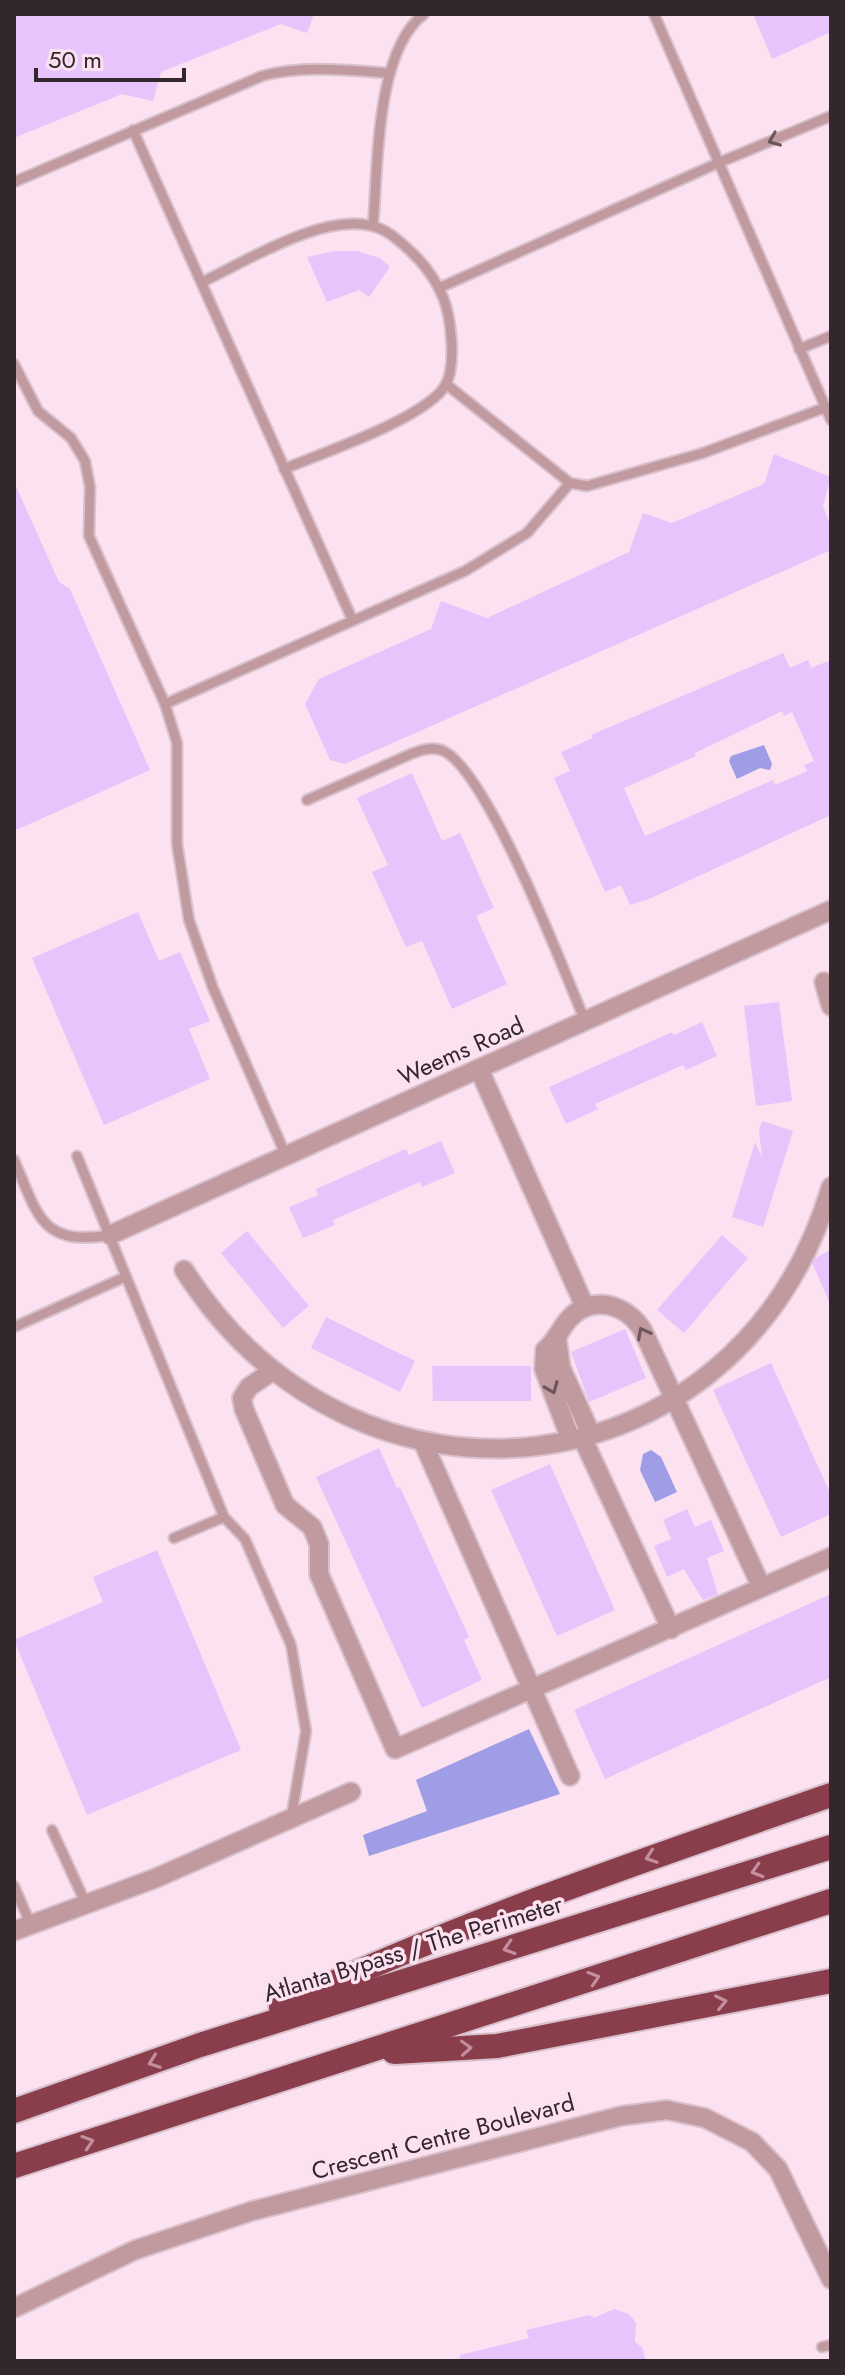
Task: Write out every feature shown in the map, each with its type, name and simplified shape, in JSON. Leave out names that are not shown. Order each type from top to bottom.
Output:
[{"type":"highway","points":[[200,2045],[344,1977],[635,1863],[831,1795]]},
{"type":"highway","name":"Atlanta Bypass / The Perimeter","points":[[14,2111],[200,2045],[831,1847]]},
{"type":"highway","points":[[14,2166],[831,1901]]},
{"type":"highway","points":[[360,2053],[497,2046],[831,1981]]},
{"type":"street","name":"Weems Road","points":[[110,1235],[831,910]]},
{"type":"street","points":[[824,982],[831,1006]]},
{"type":"street","points":[[479,1069],[585,1307]]},
{"type":"street","points":[[184,1270],[223,1326],[271,1372],[348,1418],[423,1442],[489,1449],[581,1437],[621,1425],[675,1397],[733,1353],[777,1302],[811,1244],[831,1187]]},
{"type":"street","points":[[671,1629],[581,1437],[544,1369],[545,1350],[557,1340],[567,1321],[585,1307],[608,1304],[629,1313],[643,1331],[761,1586]]},
{"type":"street","points":[[271,1372],[249,1387],[242,1398],[244,1409],[285,1505],[312,1527],[319,1544],[319,1574],[395,1749],[831,1557]]},
{"type":"street","points":[[423,1442],[570,1776]]},
{"type":"street","points":[[22,1928],[156,1878],[351,1792]]},
{"type":"street","name":"Crescent Centre Boulevard","points":[[14,2308],[135,2250],[252,2211],[621,2116],[667,2110],[705,2118],[752,2142],[778,2169],[828,2272]]},
{"type":"lane","points":[[373,226],[387,73],[403,39],[424,14]]},
{"type":"lane","points":[[654,14],[831,420]]},
{"type":"lane","points":[[14,182],[229,88],[281,71],[324,68],[387,73]]},
{"type":"lane","points":[[439,288],[831,116]]},
{"type":"lane","points":[[133,130],[352,619]]},
{"type":"lane","points":[[202,282],[320,228],[373,226],[392,235],[411,252],[439,288],[449,312],[452,335],[446,384],[425,405],[284,469]]},
{"type":"lane","points":[[799,349],[831,336]]},
{"type":"lane","points":[[14,364],[38,411],[71,438],[85,461],[90,487],[89,536],[165,704],[177,743],[177,844],[189,920],[213,988],[286,1156]]},
{"type":"lane","points":[[446,384],[570,483],[587,486],[713,450],[824,408]]},
{"type":"lane","points":[[165,704],[465,571],[527,533],[570,483]]},
{"type":"lane","points":[[307,800],[411,754],[426,749],[443,751],[460,766],[520,866],[585,1021]]},
{"type":"lane","points":[[77,1156],[224,1517],[245,1539],[291,1645],[306,1731],[291,1819]]},
{"type":"lane","points":[[14,1160],[43,1225],[67,1237],[86,1239],[110,1235]]},
{"type":"lane","points":[[14,1327],[125,1277]]},
{"type":"lane","points":[[174,1538],[224,1517]]},
{"type":"lane","points":[[52,1830],[86,1904]]},
{"type":"lane","points":[[14,1886],[22,1928]]},
{"type":"water","points":[[764,745],[772,764],[770,770],[760,768],[737,779],[729,761],[731,756]]},
{"type":"water","points":[[651,1450],[661,1457],[677,1492],[655,1502],[640,1470],[643,1454]]},
{"type":"water","points":[[529,1729],[560,1794],[369,1856],[363,1835],[427,1811],[416,1780]]},
{"type":"building","points":[[14,14],[314,14],[307,33],[281,24],[161,72],[153,101],[122,94],[14,138]]},
{"type":"building","points":[[753,14],[831,14],[831,32],[772,59]]},
{"type":"building","points":[[335,251],[357,251],[380,258],[390,267],[369,297],[359,290],[327,302],[307,257]]},
{"type":"building","points":[[774,454],[831,477],[823,506],[831,527],[831,550],[345,764],[330,760],[305,704],[319,679],[431,629],[441,601],[487,618],[629,552],[643,513],[672,523],[764,484]]},
{"type":"building","points":[[14,482],[59,582],[70,589],[150,770],[14,831]]},
{"type":"building","points":[[783,653],[790,668],[808,660],[811,668],[831,660],[831,815],[630,905],[621,885],[605,892],[554,778],[570,771],[561,752],[593,738],[591,735]],"holes":[[[782,711],[784,716],[792,712],[814,761],[804,765],[807,771],[775,785],[773,780],[645,836],[624,788],[696,756],[695,753]]]},
{"type":"building","points":[[412,773],[442,841],[460,833],[494,908],[476,916],[507,984],[452,1009],[422,941],[406,947],[372,872],[388,865],[357,798]]},
{"type":"building","points":[[138,912],[159,961],[180,952],[210,1021],[189,1029],[210,1079],[104,1125],[32,958]]},
{"type":"building","points":[[779,1002],[792,1101],[756,1106],[744,1006]]},
{"type":"building","points":[[702,1022],[717,1056],[686,1070],[683,1065],[595,1104],[598,1109],[566,1124],[549,1087],[672,1032],[674,1035]]},
{"type":"building","points":[[762,1121],[793,1131],[763,1227],[732,1217],[755,1142],[762,1158],[759,1130]]},
{"type":"building","points":[[441,1141],[455,1173],[422,1187],[420,1182],[333,1220],[335,1225],[303,1238],[289,1207],[318,1195],[316,1189],[406,1149],[409,1155]]},
{"type":"building","points":[[247,1231],[309,1306],[283,1328],[221,1253]]},
{"type":"building","points":[[722,1235],[748,1258],[684,1333],[657,1310]]},
{"type":"building","points":[[831,1250],[831,1306],[811,1260]]},
{"type":"building","points":[[326,1317],[415,1361],[400,1392],[311,1348]]},
{"type":"building","points":[[625,1329],[646,1378],[589,1402],[571,1352]]},
{"type":"building","points":[[771,1363],[831,1495],[831,1514],[781,1537],[713,1390]]},
{"type":"building","points":[[432,1366],[531,1366],[531,1401],[433,1401]]},
{"type":"building","points":[[379,1448],[469,1637],[464,1640],[482,1680],[422,1708],[316,1477]]},
{"type":"building","points":[[550,1464],[615,1610],[557,1636],[491,1490]]},
{"type":"building","points":[[687,1509],[695,1527],[711,1520],[724,1551],[707,1558],[718,1594],[703,1600],[684,1569],[667,1577],[654,1546],[671,1539],[663,1520]]},
{"type":"building","points":[[157,1550],[241,1750],[87,1815],[14,1640],[103,1602],[93,1577]]},
{"type":"building","points":[[831,1594],[831,1677],[605,1779],[574,1710]]},
{"type":"building","points":[[614,2309],[629,2314],[636,2323],[635,2342],[642,2347],[646,2361],[460,2361],[460,2355],[529,2338],[526,2330],[590,2315],[594,2318]]}]
